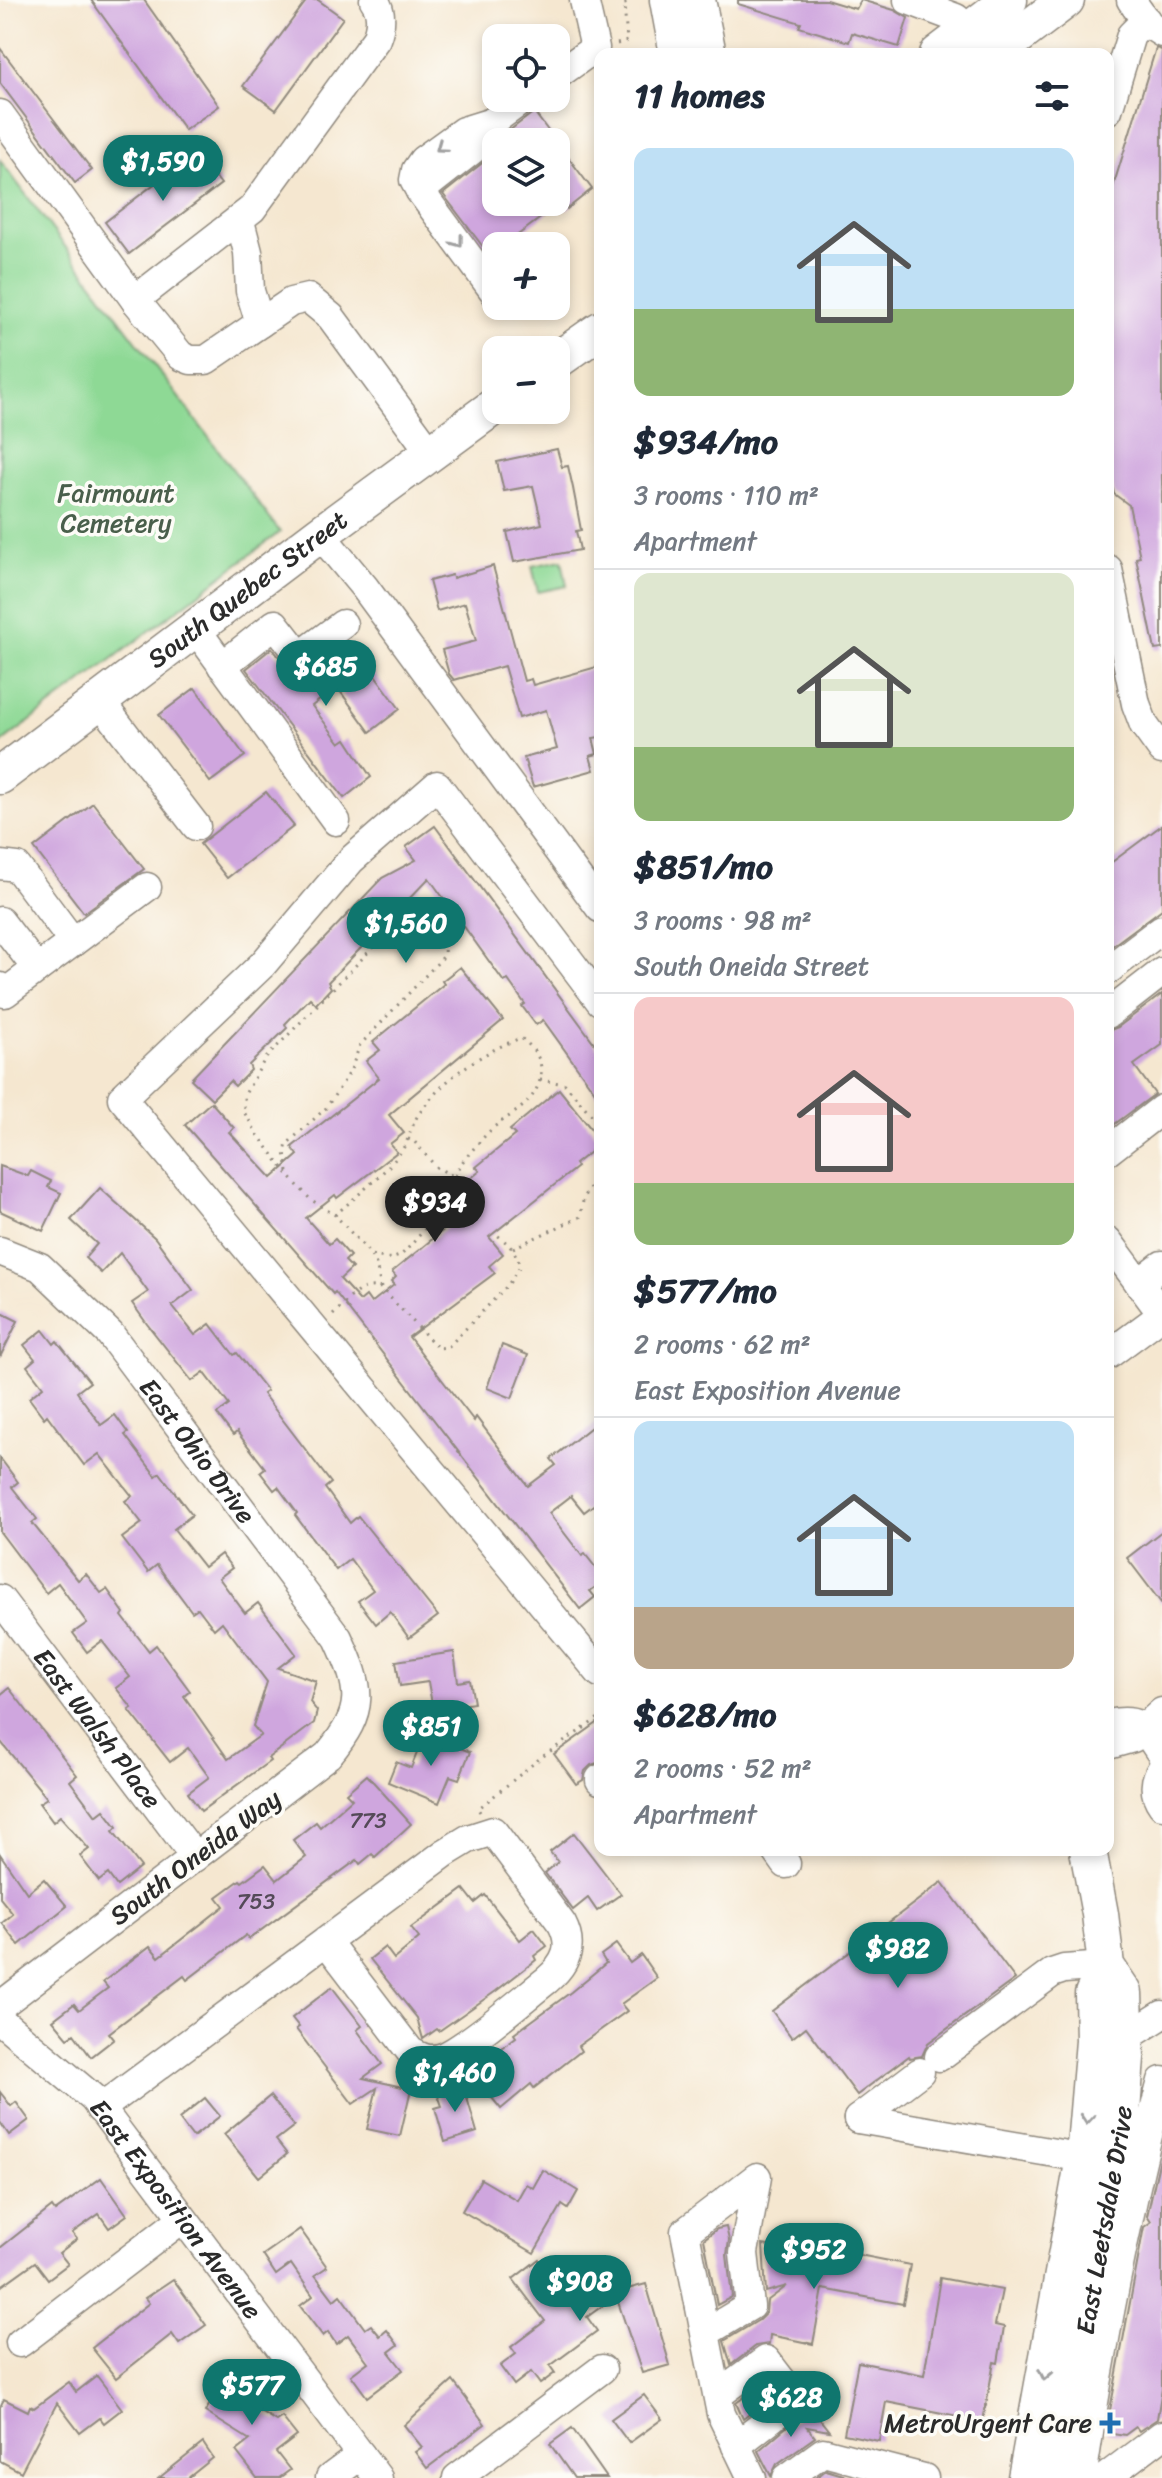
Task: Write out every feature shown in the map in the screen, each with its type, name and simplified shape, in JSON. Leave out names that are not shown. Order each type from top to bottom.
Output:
[{"type":"main road","points":[[668,0],[677,48]]},
{"type":"main road","points":[[697,0],[707,48]]},
{"type":"main road","points":[[984,46],[1009,0]]},
{"type":"main road","points":[[984,46],[1066,0]]},
{"type":"main road","points":[[570,351],[594,334]]},
{"type":"main road","name":"South Quebec Street","points":[[0,776],[482,415]]},
{"type":"main road","name":"East Leetsdale Drive","points":[[1059,2478],[1121,2125],[1124,1993],[1106,1966],[1089,1856]]},
{"type":"main road","name":"East Leetsdale Drive","points":[[1026,2478],[1084,2158],[1094,2041],[1093,1994],[1106,1966]]},
{"type":"street","points":[[135,300],[240,221],[264,195],[371,48],[380,24],[378,5],[374,0]]},
{"type":"street","points":[[584,0],[603,47]]},
{"type":"street","points":[[908,0],[956,18],[984,46]]},
{"type":"street","points":[[1114,90],[1131,35],[1146,18]]},
{"type":"street","points":[[570,67],[594,53]]},
{"type":"street","points":[[482,275],[420,191],[476,147],[492,122],[506,112]]},
{"type":"street","points":[[0,114],[173,349],[191,360],[199,361],[216,355],[300,298],[308,298],[331,317],[431,453]]},
{"type":"street","points":[[240,221],[248,252],[250,291],[260,323]]},
{"type":"street","points":[[320,534],[365,588],[594,900]]},
{"type":"street","points":[[222,666],[275,624],[300,656],[343,624]]},
{"type":"street","points":[[195,628],[336,821]]},
{"type":"street","points":[[1116,648],[1137,710],[1162,750]]},
{"type":"street","points":[[99,700],[196,826]]},
{"type":"street","points":[[594,993],[437,785],[351,860],[263,964],[122,1098],[594,1666]]},
{"type":"street","points":[[0,865],[17,867],[73,942]]},
{"type":"street","points":[[2,992],[147,887]]},
{"type":"street","points":[[0,921],[37,969]]},
{"type":"street","points":[[1114,965],[1162,929]]},
{"type":"street","points":[[1114,1009],[1162,972]]},
{"type":"street","points":[[1114,1145],[1162,1109]]},
{"type":"street","points":[[1114,1249],[1162,1314],[1114,1350]]},
{"type":"street","name":"East Ohio Drive","points":[[0,1251],[40,1267],[110,1334],[338,1638],[358,1686]]},
{"type":"street","points":[[1139,1283],[1162,1265]]},
{"type":"street","name":"East Walsh Place","points":[[0,1599],[195,1857]]},
{"type":"street","name":"South Oneida Way","points":[[0,2006],[328,1755],[353,1720],[358,1686]]},
{"type":"street","points":[[1114,1723],[1153,1719]]},
{"type":"street","points":[[1114,1743],[1133,1738],[1153,1719]]},
{"type":"street","points":[[1153,1719],[1162,1755]]},
{"type":"street","points":[[1162,1768],[1155,1785],[1162,1805]]},
{"type":"street","points":[[100,2109],[326,1941],[445,1853],[468,1839],[493,1831],[562,1924],[568,1935],[568,1949],[559,1970],[547,1980],[450,2054],[430,2059],[421,2058],[410,2051],[326,1941]]},
{"type":"street","points":[[1084,2158],[858,2119],[1052,1973],[1064,1969],[1106,1966]]},
{"type":"street","points":[[1125,2032],[1135,2032],[1162,2015]]},
{"type":"street","name":"East Exposition Avenue","points":[[0,2020],[93,2098],[378,2478]]},
{"type":"street","points":[[1082,2478],[1123,2245],[1162,2081]]},
{"type":"street","points":[[705,2333],[750,2306],[744,2253],[757,2177],[685,2232],[721,2414],[752,2478]]},
{"type":"street","points":[[20,2343],[182,2219]]},
{"type":"street","points":[[718,2395],[766,2360],[796,2399],[736,2446]]},
{"type":"street","points":[[457,2478],[602,2369]]},
{"type":"street","points":[[1105,2478],[1162,2435]]},
{"type":"street","points":[[787,2478],[823,2452],[876,2473],[924,2478]]},
{"type":"street","points":[[330,2478],[361,2455]]},
{"type":"path","points":[[603,47],[627,41],[624,4],[630,3]]},
{"type":"path","points":[[381,1288],[371,1255],[335,1215],[310,1199],[289,1176],[244,1112],[244,1096],[265,1059],[386,934],[409,915],[423,917],[439,933],[445,933]]},
{"type":"path","points":[[289,1176],[285,1152],[287,1144],[326,1108],[350,1072],[360,1045],[444,956],[445,933],[460,918]]},
{"type":"path","points":[[335,1215],[394,1161],[420,1112],[447,1081],[471,1062],[521,1038],[537,1053],[541,1065],[540,1080],[520,1111],[492,1129],[453,1176],[452,1193],[402,1254],[389,1259],[371,1255]]},
{"type":"path","points":[[540,1080],[565,1084],[594,1118]]},
{"type":"path","points":[[408,1139],[413,1140],[436,1167],[453,1176]]},
{"type":"path","points":[[512,1248],[580,1217],[584,1196],[594,1181]]},
{"type":"path","points":[[316,1331],[362,1287],[371,1285],[381,1288],[438,1348],[448,1347],[508,1285],[520,1266],[512,1248],[497,1235]]},
{"type":"path","points":[[493,1831],[478,1809],[539,1759],[594,1721]]},
{"type":"green space","name":"Fairmount Cemetery","points":[[0,160],[280,532],[0,744]]},
{"type":"green space","points":[[562,560],[567,586],[538,592],[532,566]]},
{"type":"building","points":[[91,0],[144,0],[219,106],[185,130]]},
{"type":"building","points":[[307,0],[318,0],[343,18],[276,110],[243,86]]},
{"type":"building","points":[[738,0],[826,0],[856,9],[861,0],[894,10],[908,18],[899,47],[852,33],[849,42],[799,27],[801,23],[738,4]]},
{"type":"building","points":[[0,48],[92,170],[75,183],[0,83]]},
{"type":"building","points":[[1156,48],[1162,50],[1162,649],[1155,650],[1136,558],[1140,557],[1129,505],[1114,494],[1114,184]]},
{"type":"building","points":[[534,112],[546,128],[513,128]]},
{"type":"building","points":[[196,152],[221,184],[129,254],[105,222]]},
{"type":"building","points":[[570,160],[592,189],[570,207]]},
{"type":"building","points":[[482,163],[482,216],[543,216],[522,232],[482,232],[482,245],[443,194]]},
{"type":"building","points":[[557,449],[562,467],[568,466],[581,530],[576,531],[580,550],[514,562],[507,532],[542,524],[533,486],[504,491],[497,462]]},
{"type":"building","points":[[493,566],[524,681],[531,679],[533,685],[594,668],[594,755],[590,756],[594,770],[533,787],[524,758],[557,749],[546,710],[519,718],[504,666],[454,680],[449,674],[442,650],[476,641],[465,603],[437,611],[429,581],[452,575],[453,578]]},
{"type":"building","points":[[340,647],[352,663],[361,656],[400,709],[370,732],[337,687],[312,706],[340,743],[346,739],[371,777],[344,798],[246,669],[272,648],[289,670],[297,675],[310,670]]},
{"type":"building","points":[[195,688],[245,756],[210,782],[159,715]]},
{"type":"building","points":[[266,792],[294,826],[227,878],[200,844]]},
{"type":"building","points":[[93,803],[144,869],[84,913],[34,848]]},
{"type":"building","points":[[1162,825],[1162,909],[1114,945],[1114,861]]},
{"type":"building","points":[[435,826],[594,1043],[594,1091],[543,1020],[536,1025],[508,980],[504,982],[429,878],[406,902],[409,908],[394,924],[389,919],[328,982],[331,988],[316,1004],[310,998],[285,1024],[287,1028],[249,1065],[251,1070],[235,1086],[230,1081],[212,1099],[191,1079],[382,878],[416,860],[406,847]]},
{"type":"building","points":[[460,967],[503,1020],[389,1115],[404,1133],[390,1144],[397,1152],[306,1218],[329,1244],[335,1239],[350,1256],[345,1261],[352,1268],[340,1279],[360,1301],[366,1296],[371,1303],[394,1285],[391,1282],[396,1277],[392,1272],[479,1201],[465,1183],[480,1171],[476,1167],[515,1135],[510,1130],[559,1089],[594,1133],[594,1149],[575,1164],[577,1167],[489,1237],[503,1254],[489,1266],[495,1273],[409,1337],[474,1421],[476,1417],[528,1486],[556,1465],[551,1459],[594,1425],[594,1504],[584,1512],[571,1496],[549,1513],[582,1556],[585,1554],[594,1565],[594,1588],[590,1591],[594,1598],[580,1609],[335,1292],[333,1294],[185,1125],[211,1102],[234,1128],[229,1132],[272,1178],[298,1155],[292,1147],[379,1078],[366,1061],[380,1050],[373,1042],[444,984],[442,981]]},
{"type":"building","points":[[1162,994],[1162,1045],[1134,1065],[1155,1094],[1114,1125],[1114,1029]]},
{"type":"building","points":[[0,1166],[28,1176],[31,1171],[51,1181],[48,1187],[61,1193],[43,1231],[0,1211]]},
{"type":"building","points":[[100,1188],[155,1238],[193,1290],[172,1306],[195,1335],[210,1324],[234,1355],[237,1353],[267,1391],[263,1394],[331,1483],[325,1488],[350,1523],[358,1516],[438,1616],[409,1638],[390,1612],[376,1624],[358,1601],[373,1590],[350,1559],[336,1570],[278,1487],[274,1490],[260,1472],[265,1468],[237,1432],[233,1435],[217,1414],[229,1405],[204,1372],[192,1381],[147,1324],[132,1303],[148,1292],[120,1253],[101,1273],[85,1258],[97,1244],[71,1220]]},
{"type":"building","points":[[0,1312],[18,1321],[0,1357]]},
{"type":"building","points":[[43,1330],[54,1344],[57,1341],[90,1382],[77,1392],[101,1425],[115,1415],[128,1433],[125,1435],[156,1476],[160,1473],[192,1515],[174,1529],[204,1567],[221,1554],[232,1568],[219,1578],[245,1613],[258,1603],[296,1654],[278,1668],[316,1681],[310,1702],[317,1711],[314,1723],[268,1758],[270,1761],[201,1811],[188,1793],[209,1777],[188,1748],[170,1762],[129,1710],[132,1708],[116,1688],[130,1677],[102,1641],[87,1652],[73,1633],[87,1623],[58,1583],[46,1593],[0,1532],[0,1458],[18,1482],[12,1487],[37,1519],[32,1523],[78,1580],[86,1574],[101,1593],[107,1589],[124,1613],[122,1616],[149,1651],[156,1645],[190,1691],[184,1696],[228,1759],[261,1735],[253,1726],[267,1682],[222,1622],[214,1629],[198,1608],[192,1612],[157,1565],[148,1572],[122,1538],[142,1523],[125,1501],[132,1496],[99,1454],[84,1465],[47,1415],[44,1418],[29,1398],[43,1387],[27,1366],[35,1359],[24,1345]]},
{"type":"building","points":[[502,1345],[528,1355],[512,1398],[487,1388]]},
{"type":"building","points":[[1162,1531],[1162,1604],[1127,1558]]},
{"type":"building","points":[[454,1652],[458,1682],[470,1680],[474,1703],[433,1709],[428,1682],[400,1686],[396,1661]]},
{"type":"building","points":[[9,1688],[77,1775],[70,1781],[96,1816],[104,1810],[117,1827],[113,1831],[141,1867],[117,1886],[108,1874],[99,1881],[80,1856],[89,1849],[60,1816],[53,1822],[39,1803],[47,1798],[0,1741],[0,1695]]},
{"type":"building","points":[[594,1725],[594,1764],[585,1771],[583,1780],[576,1784],[554,1754]]},
{"type":"building","points":[[425,1733],[470,1752],[459,1779],[450,1776],[439,1803],[388,1782],[396,1762],[411,1768]]},
{"type":"building","points":[[367,1775],[411,1824],[375,1857],[372,1854],[360,1864],[357,1860],[249,1939],[246,1935],[187,1980],[184,1976],[109,2033],[114,2039],[91,2057],[74,2034],[68,2038],[53,2020],[74,2004],[79,2010],[108,1988],[103,1982],[150,1946],[159,1957],[224,1906],[217,1897],[240,1880],[242,1882],[265,1865],[277,1880],[306,1857],[293,1840],[316,1822],[320,1827],[352,1799],[346,1793]]},
{"type":"building","points":[[574,1833],[621,1894],[597,1911],[588,1898],[573,1910],[545,1873],[558,1862],[550,1852]]},
{"type":"building","points":[[0,1854],[27,1893],[44,1879],[67,1906],[19,1945],[2,1923],[13,1914],[0,1898]]},
{"type":"building","points":[[942,1882],[1015,1979],[928,2043],[922,2056],[909,2056],[857,2095],[806,2027],[792,2038],[772,2011]]},
{"type":"building","points":[[464,1889],[475,1903],[485,1895],[520,1940],[534,1929],[547,1946],[534,1956],[536,1960],[496,1991],[423,2039],[417,2018],[370,1959],[385,1947],[394,1959],[419,1938],[411,1928]]},
{"type":"building","points":[[616,1944],[630,1963],[641,1955],[657,1978],[621,2004],[627,2011],[578,2046],[581,2051],[534,2088],[531,2084],[501,2109],[470,2071],[470,2065],[482,2055],[486,2059],[516,2037],[514,2034],[606,1963],[601,1955]]},
{"type":"building","points":[[332,1987],[362,2026],[357,2030],[382,2064],[363,2078],[411,2089],[400,2136],[367,2129],[377,2088],[353,2104],[296,2029],[299,2027],[292,2018]]},
{"type":"building","points":[[463,2084],[477,2132],[445,2142],[435,2108],[442,2106],[437,2092]]},
{"type":"building","points":[[0,2092],[11,2106],[16,2102],[29,2120],[9,2135],[0,2122]]},
{"type":"building","points":[[270,2096],[294,2126],[276,2140],[287,2154],[259,2177],[224,2134]]},
{"type":"building","points":[[205,2098],[220,2116],[193,2137],[179,2119]]},
{"type":"building","points":[[1162,2150],[1162,2389],[1157,2419],[1139,2431],[1136,2427],[1125,2435],[1106,2432],[1144,2227],[1151,2222],[1147,2216]]},
{"type":"building","points":[[543,2170],[578,2191],[568,2209],[562,2205],[534,2253],[462,2211],[481,2179],[517,2200],[526,2184],[533,2188]]},
{"type":"building","points":[[101,2178],[127,2215],[109,2228],[99,2214],[72,2233],[77,2239],[59,2253],[68,2264],[48,2279],[35,2262],[0,2287],[0,2248],[52,2207],[55,2211]]},
{"type":"building","points":[[726,2227],[732,2297],[717,2305],[704,2239],[717,2229]]},
{"type":"building","points":[[300,2229],[327,2267],[315,2275],[334,2300],[340,2295],[365,2329],[371,2325],[380,2336],[387,2330],[398,2345],[389,2352],[403,2370],[367,2397],[351,2375],[368,2362],[348,2335],[336,2344],[328,2332],[323,2336],[300,2306],[313,2296],[291,2264],[276,2275],[263,2255]]},
{"type":"building","points":[[793,2242],[910,2265],[903,2304],[823,2289],[813,2344],[770,2335],[769,2344],[756,2346],[731,2365],[724,2341],[759,2320],[766,2313],[767,2301],[787,2286],[766,2292],[763,2245],[800,2252]]},
{"type":"building","points":[[539,2259],[570,2298],[605,2272],[620,2291],[646,2284],[670,2365],[642,2373],[616,2296],[587,2317],[597,2331],[550,2366],[555,2373],[540,2384],[531,2372],[514,2385],[500,2366],[516,2354],[511,2347],[545,2321],[513,2279]]},
{"type":"building","points":[[940,2278],[1002,2290],[995,2325],[1004,2327],[983,2421],[886,2402],[879,2441],[844,2434],[858,2362],[924,2375]]},
{"type":"building","points":[[173,2279],[206,2325],[179,2344],[172,2334],[116,2378],[92,2348],[149,2303],[145,2298]]},
{"type":"building","points":[[233,2366],[253,2379],[241,2399],[276,2421],[282,2417],[297,2436],[276,2452],[290,2470],[279,2478],[257,2478],[236,2451],[250,2440],[205,2412]]},
{"type":"building","points":[[97,2376],[122,2409],[104,2423],[100,2418],[80,2433],[57,2403],[21,2472],[0,2461],[0,2407],[4,2399],[28,2411],[30,2406],[34,2408],[69,2382],[76,2392]]},
{"type":"building","points":[[453,2381],[485,2424],[427,2468],[415,2452],[422,2447],[404,2425]]},
{"type":"building","points":[[763,2384],[772,2396],[743,2419],[736,2403]]},
{"type":"building","points":[[644,2395],[662,2419],[629,2443],[611,2419]]},
{"type":"building","points":[[810,2407],[829,2431],[807,2427],[815,2437],[777,2464],[771,2476],[758,2451]]},
{"type":"building","points":[[572,2428],[607,2478],[574,2478],[550,2444]]},
{"type":"building","points":[[203,2443],[213,2458],[188,2478],[159,2478]]},
{"type":"building","points":[[826,2470],[843,2475],[846,2478],[816,2478]]},
{"type":"place","name":"MetroUrgent Care","points":[[1110,2423]]}]
